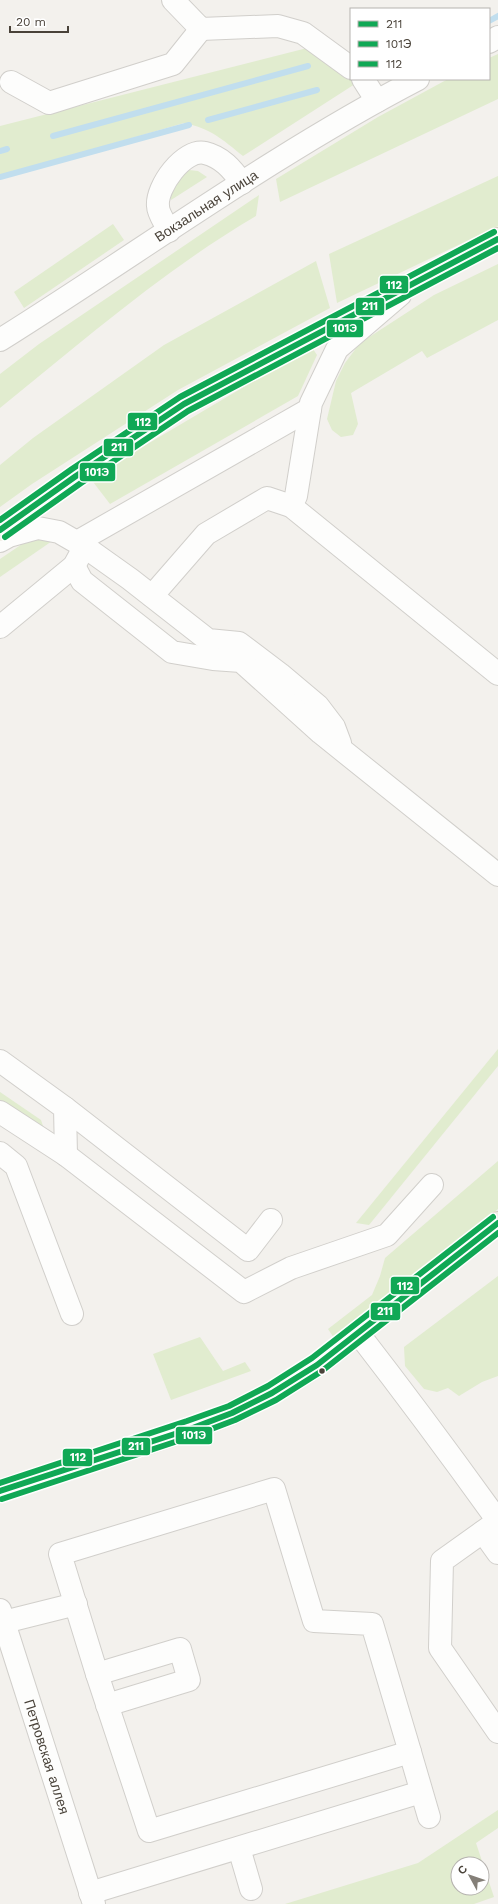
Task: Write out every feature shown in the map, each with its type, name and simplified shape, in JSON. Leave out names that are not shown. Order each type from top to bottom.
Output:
[{"type":"main road","points":[[0,530],[76,476],[184,404],[498,239]]},
{"type":"main road","points":[[0,1491],[190,1429],[232,1413],[292,1381],[358,1333],[498,1222]]},
{"type":"street","points":[[173,0],[201,29],[278,26],[303,33],[350,67]]},
{"type":"street","points":[[11,82],[49,103],[173,64],[201,29]]},
{"type":"street","points":[[364,80],[377,101]]},
{"type":"street","name":"Вокзальная улица","points":[[0,340],[242,183],[377,101],[416,80]]},
{"type":"street","points":[[169,231],[158,206],[162,185],[176,165],[191,156],[203,152],[218,158],[232,168],[242,183]]},
{"type":"street","points":[[291,506],[296,496],[310,409],[337,350],[420,279]]},
{"type":"street","points":[[0,627],[74,566],[81,545],[310,409]]},
{"type":"street","points":[[152,596],[206,534],[267,498],[300,470]]},
{"type":"street","points":[[267,498],[291,506],[498,674]]},
{"type":"street","points":[[0,541],[9,536],[38,528],[59,532],[81,545],[152,596],[208,640],[239,643],[280,674],[318,706],[334,727],[344,751]]},
{"type":"street","points":[[74,566],[82,581],[172,652],[213,659],[241,661],[344,751],[498,875]]},
{"type":"street","points":[[0,1060],[66,1108],[248,1250],[271,1220]]},
{"type":"street","points":[[66,1108],[66,1156]]},
{"type":"street","points":[[0,1112],[66,1156],[244,1292],[291,1268],[387,1235],[432,1185]]},
{"type":"street","points":[[0,1153],[16,1166],[72,1314]]},
{"type":"street","points":[[358,1333],[405,1396],[422,1415],[493,1525],[498,1554]]},
{"type":"street","points":[[410,1752],[149,1831],[97,1674],[60,1554],[274,1489],[314,1621],[372,1624],[410,1752],[428,1817]]},
{"type":"street","points":[[493,1525],[442,1560],[440,1648],[498,1732]]},
{"type":"street","points":[[2,1616],[76,1604]]},
{"type":"street","name":"Петровская аллея","points":[[2,1616],[92,1898]]},
{"type":"street","points":[[97,1674],[180,1649],[189,1680],[107,1705]]},
{"type":"street","points":[[92,1898],[239,1848],[421,1792]]},
{"type":"street","points":[[239,1848],[251,1889]]},
{"type":"green space","points":[[315,46],[350,77],[350,80],[352,80],[355,84],[243,156],[222,139],[209,131],[184,123],[0,176],[0,126]]},
{"type":"green space","points":[[498,54],[498,99],[280,202],[276,179],[378,117],[446,80],[490,80],[490,58]]},
{"type":"green space","points":[[189,170],[198,171],[207,177],[171,200],[173,185],[180,176]]},
{"type":"green space","points":[[498,176],[498,226],[337,303],[329,254]]},
{"type":"green space","points":[[259,195],[256,216],[189,259],[156,283],[0,408],[0,374],[39,344]]},
{"type":"green space","points":[[113,224],[124,240],[24,308],[14,292]]},
{"type":"green space","points":[[316,261],[330,308],[178,390],[32,484],[0,507],[0,465],[33,438],[164,345]]},
{"type":"green space","points":[[498,264],[498,320],[427,358],[422,351],[351,393],[358,424],[353,435],[341,437],[332,430],[327,419],[336,381],[345,363],[360,343],[434,295]]},
{"type":"green space","points":[[308,349],[313,349],[317,355],[298,396],[110,504],[90,478]]},
{"type":"green space","points":[[37,534],[55,539],[0,577],[0,559]]},
{"type":"green space","points":[[498,1049],[498,1066],[369,1225],[356,1223]]},
{"type":"green space","points":[[0,1092],[41,1120],[44,1129],[0,1103]]},
{"type":"green space","points":[[498,1161],[498,1209],[334,1338],[328,1329],[372,1295],[380,1276],[385,1258]]},
{"type":"green space","points":[[498,1276],[498,1376],[482,1382],[459,1396],[448,1388],[437,1392],[424,1389],[405,1366],[404,1347]]},
{"type":"green space","points":[[200,1337],[223,1371],[245,1362],[251,1371],[171,1400],[153,1354]]},
{"type":"green space","points":[[498,1810],[498,1828],[476,1843],[480,1856],[450,1856],[450,1896],[490,1896],[490,1885],[494,1897],[474,1904],[285,1904],[418,1863]]},
{"type":"waterway","points":[[490,20],[498,16]]},
{"type":"waterway","points":[[53,136],[308,66]]},
{"type":"waterway","points":[[208,120],[317,90]]},
{"type":"waterway","points":[[0,177],[189,125]]},
{"type":"waterway","points":[[0,151],[7,149]]},
{"type":"transit line","name":"112","points":[[0,520],[72,469],[180,397],[494,232]]},
{"type":"transit line","name":"211","points":[[0,530],[76,476],[184,404],[498,239]]},
{"type":"transit line","name":"101Э","points":[[5,537],[81,483],[188,411],[498,248]]},
{"type":"transit line","name":"112","points":[[0,1483],[229,1406],[268,1386],[312,1358],[493,1217]]},
{"type":"transit line","name":"211","points":[[0,1491],[190,1429],[232,1413],[272,1393],[317,1365],[498,1223]]},
{"type":"transit line","name":"101Э","points":[[2,1499],[193,1436],[235,1420],[276,1400],[322,1371],[498,1233]]}]
